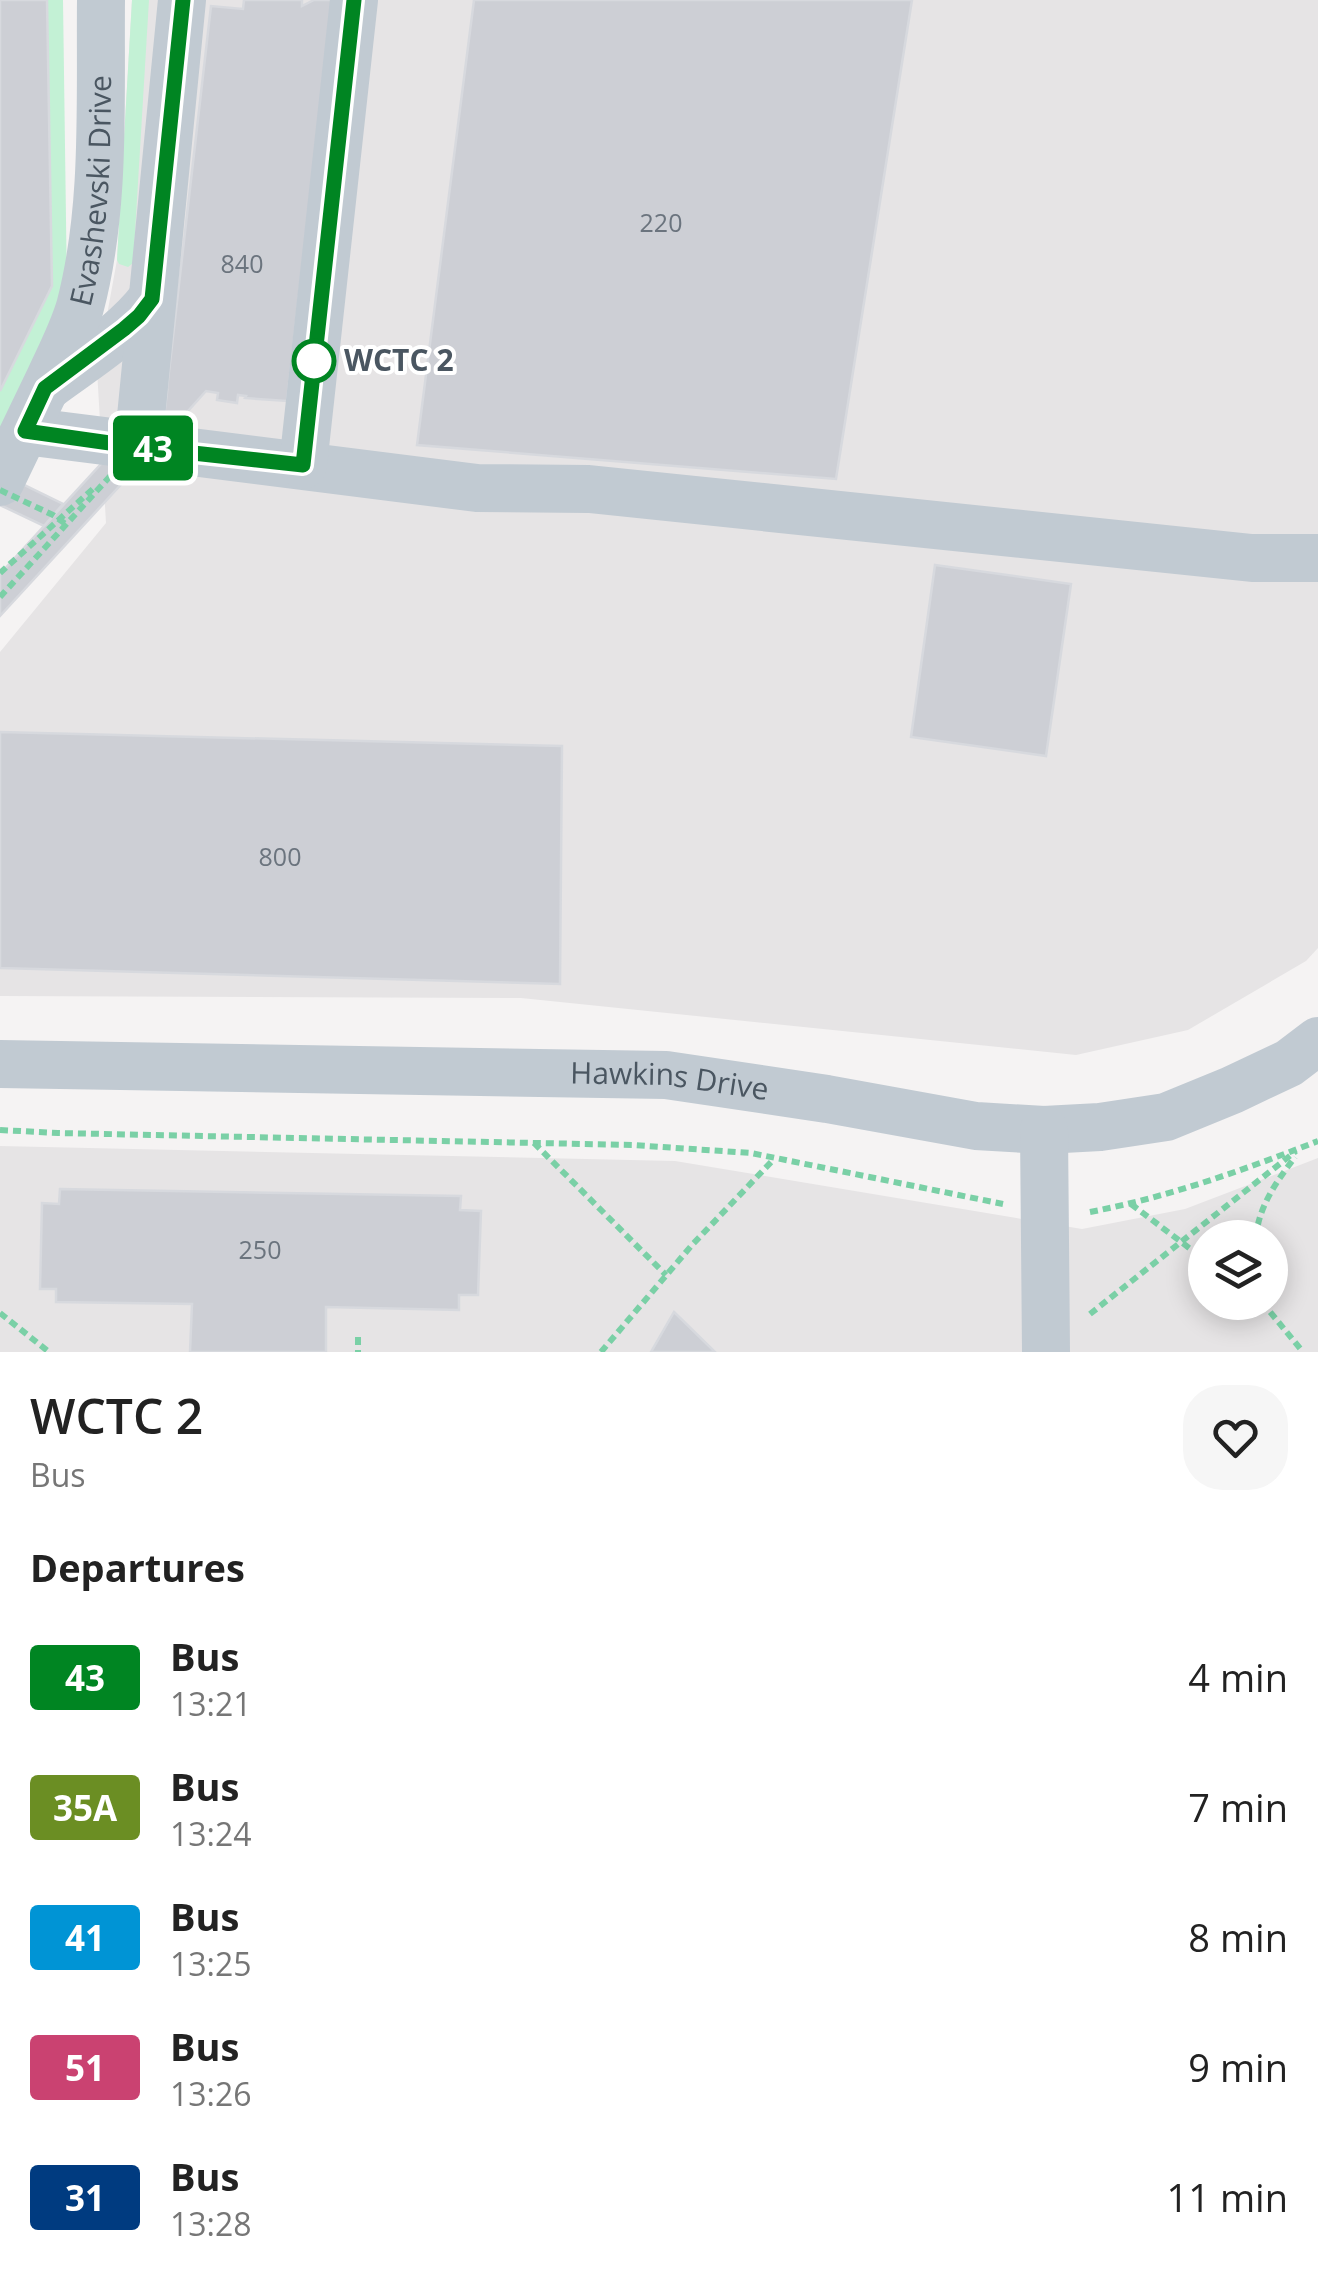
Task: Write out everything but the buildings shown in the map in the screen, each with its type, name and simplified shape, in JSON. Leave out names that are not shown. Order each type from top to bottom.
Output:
[{"type":"street","name":"Evashevski Drive","points":[[0,482],[78,311],[92,244],[99,151],[101,0]]},
{"type":"street","points":[[138,445],[182,0]]},
{"type":"street","points":[[303,465],[354,0]]},
{"type":"street","points":[[45,388],[124,329],[152,299]]},
{"type":"street","points":[[25,431],[477,488],[589,490],[1236,557],[1318,558]]},
{"type":"street","name":"Hawkins Drive","points":[[0,1064],[666,1076],[976,1126],[1044,1130],[1166,1117],[1290,1063],[1318,1042]]},
{"type":"street","points":[[1044,1130],[1046,1342]]},
{"type":"path","points":[[0,598],[138,445]]},
{"type":"path","points":[[0,573],[138,445]]},
{"type":"path","points":[[0,490],[67,525]]},
{"type":"path","points":[[0,1130],[634,1145],[750,1153],[1045,1214],[1084,1213],[1131,1204],[1318,1141]]},
{"type":"path","points":[[534,1142],[666,1275]]},
{"type":"path","points":[[1259,1220],[1272,1188],[1301,1148]]},
{"type":"path","points":[[1046,1342],[1081,1320],[1301,1148]]},
{"type":"path","points":[[601,1352],[666,1275],[775,1158]]},
{"type":"path","points":[[735,1200],[744,1210]]},
{"type":"path","points":[[1131,1204],[1188,1248]]},
{"type":"path","points":[[0,1312],[49,1352]]},
{"type":"path","points":[[1277,1320],[1303,1352]]},
{"type":"path","points":[[358,1337],[358,1352]]},
{"type":"shaded area","points":[[132,0],[1318,0],[1318,948],[1306,961],[1188,1030],[1076,1055],[521,998],[0,996],[0,652],[106,523],[97,370],[117,260]]},
{"type":"shaded area","points":[[0,1146],[675,1161],[1082,1229],[1185,1209],[1318,1158],[1318,1352],[0,1352]]},
{"type":"green space","points":[[0,0],[63,0],[67,292],[0,430]]},
{"type":"green space","points":[[132,0],[149,0],[133,263],[128,267],[117,260]]},
{"type":"bus line","name":"43","points":[[183,0],[152,299],[124,329],[45,388],[25,431],[303,465],[354,0]]},
{"type":"place","name":"WCTC 2","points":[[314,361]]}]
